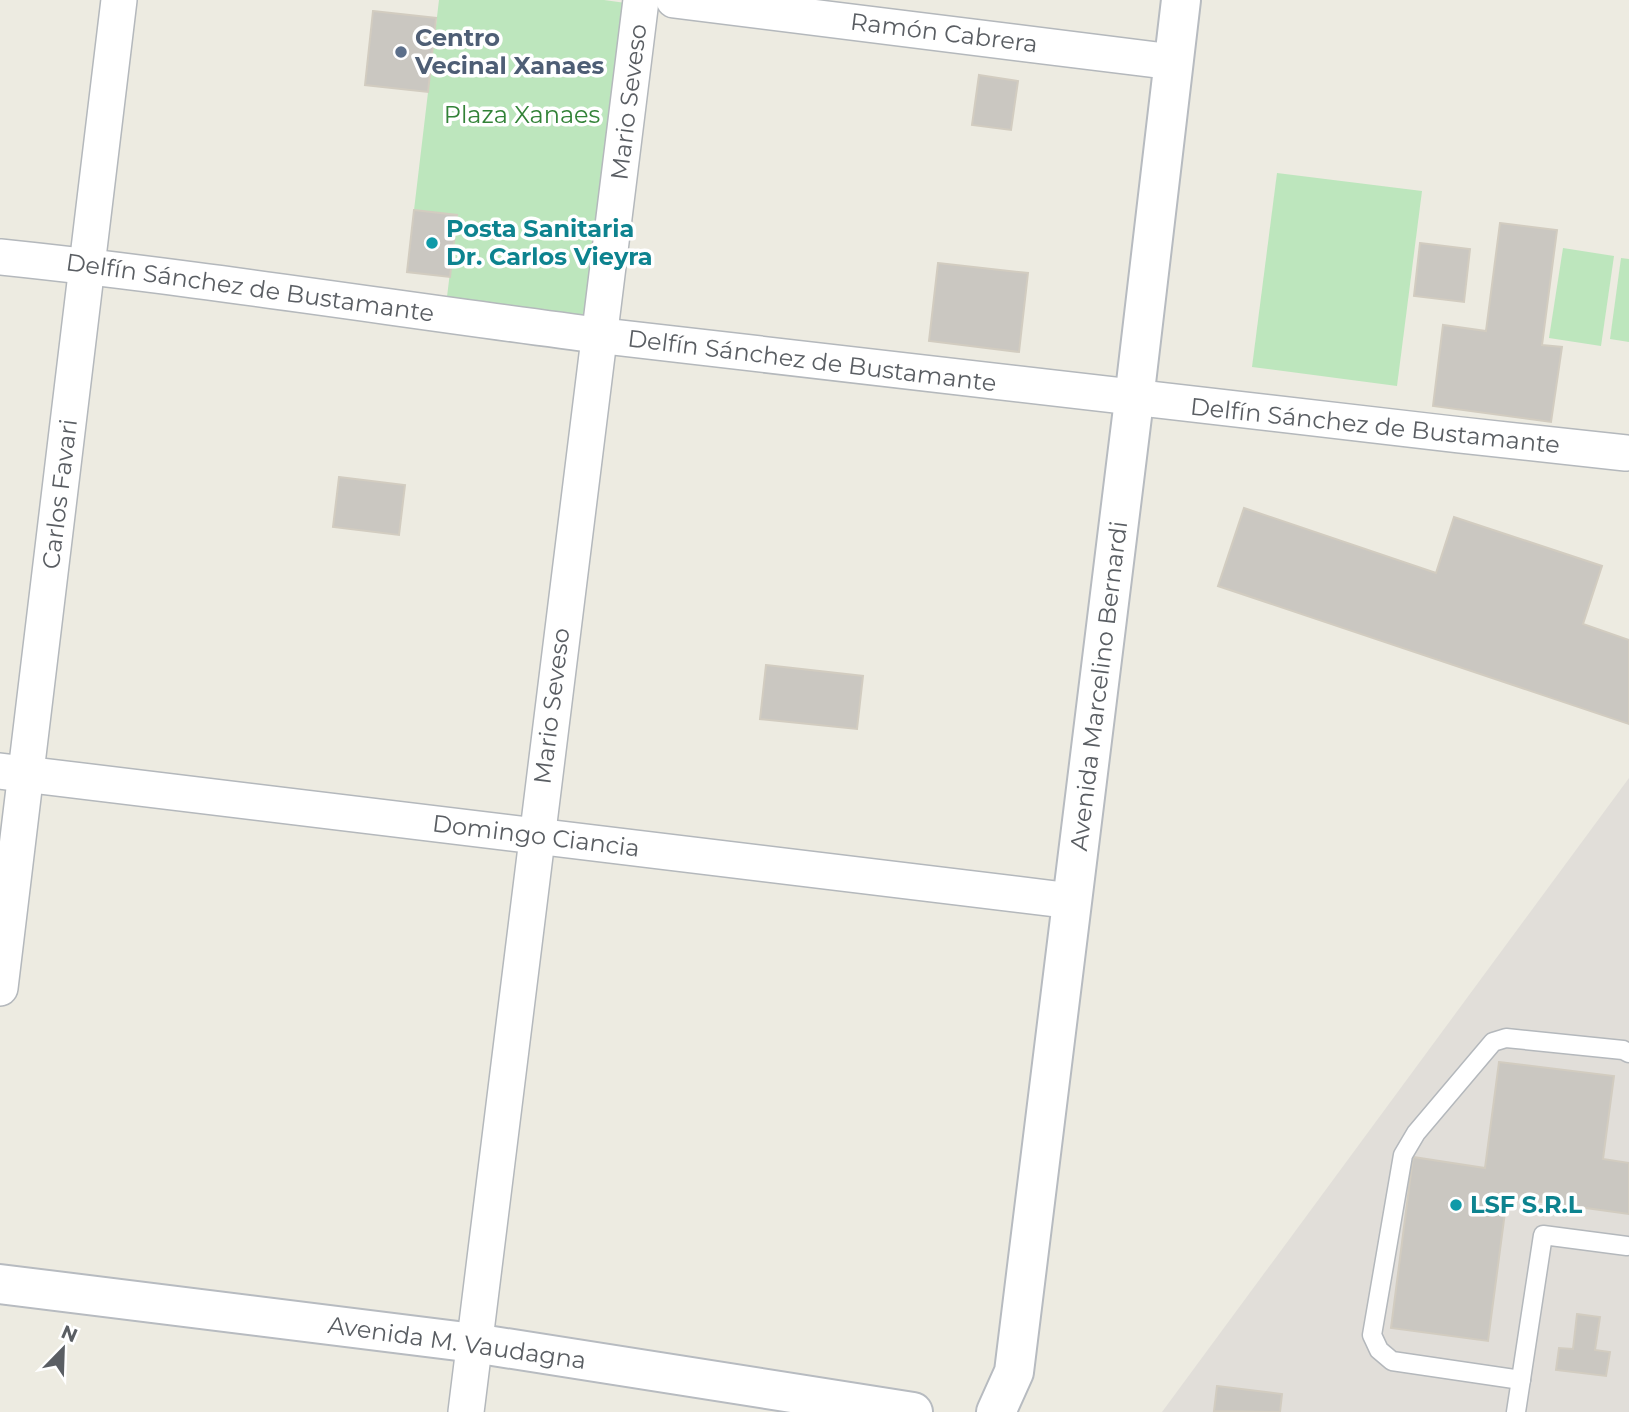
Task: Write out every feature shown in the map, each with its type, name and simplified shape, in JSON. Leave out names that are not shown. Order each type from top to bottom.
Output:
[{"type":"main road","name":"Avenida Marcelino Bernardi","points":[[1014,1372],[1181,0]]},
{"type":"main road","name":"Avenida M. Vaudagna","points":[[0,1284],[474,1343],[913,1412]]},
{"type":"main road","points":[[996,1412],[1014,1372]]},
{"type":"main road","points":[[1014,1372],[1023,1412]]},
{"type":"street","name":"Carlos Favari","points":[[0,988],[13,773],[88,266],[119,0]]},
{"type":"street","name":"Mario Seveso","points":[[466,1412],[641,0]]},
{"type":"street","name":"Ramón Cabrera","points":[[674,0],[1173,62]]},
{"type":"street","name":"Delfín Sánchez de Bustamante","points":[[0,257],[88,266],[600,335],[1134,400],[1626,453]]},
{"type":"street","name":"Domingo Ciancia","points":[[13,773],[1072,901]]},
{"type":"lane","points":[[1521,1380],[1392,1361],[1379,1350],[1371,1335],[1403,1155],[1416,1133],[1493,1042],[1506,1038],[1623,1050],[1629,1053]]},
{"type":"lane","points":[[1516,1412],[1543,1235],[1627,1246]]},
{"type":"shaded area","points":[[1629,778],[1629,1412],[1162,1412]]},
{"type":"green space","name":"Plaza Xanaes","points":[[439,0],[604,0],[633,4],[593,324],[446,305],[457,215],[414,210]]},
{"type":"green space","points":[[1277,173],[1422,191],[1397,386],[1252,367]]},
{"type":"green space","points":[[1563,248],[1614,256],[1601,346],[1549,338]]},
{"type":"green space","points":[[1621,258],[1629,259],[1629,342],[1610,339]]},
{"type":"building","name":"Centro Vecinal Xanaes","points":[[373,11],[436,18],[428,92],[365,85]]},
{"type":"building","points":[[979,75],[1018,81],[1011,130],[972,125]]},
{"type":"building","name":"Posta Sanitaria Dr. Carlos Vieyra","points":[[414,210],[457,215],[450,277],[407,272]]},
{"type":"building","points":[[1500,223],[1557,230],[1542,345],[1562,347],[1551,422],[1433,406],[1443,325],[1486,331]]},
{"type":"building","points":[[1420,243],[1470,249],[1464,302],[1414,296]]},
{"type":"building","points":[[938,263],[1028,273],[1019,352],[929,341]]},
{"type":"building","points":[[339,477],[405,485],[399,535],[333,527]]},
{"type":"building","points":[[1244,508],[1436,573],[1454,517],[1602,566],[1583,624],[1629,640],[1629,724],[1218,586]]},
{"type":"building","points":[[766,665],[863,676],[857,729],[760,719]]},
{"type":"building","name":"LSF S.R.L","points":[[1499,1062],[1614,1076],[1603,1159],[1629,1163],[1629,1214],[1507,1197],[1488,1341],[1391,1328],[1413,1157],[1485,1168]]},
{"type":"building","points":[[1577,1314],[1600,1317],[1595,1350],[1610,1352],[1606,1376],[1556,1370],[1559,1348],[1573,1349]]},
{"type":"building","points":[[1217,1386],[1282,1394],[1280,1412],[1214,1411]]},
{"type":"place","name":"Centro Vecinal Xanaes","points":[[401,52]]},
{"type":"place","name":"Posta Sanitaria Dr. Carlos Vieyra","points":[[432,243]]},
{"type":"place","name":"LSF S.R.L","points":[[1456,1205]]}]
